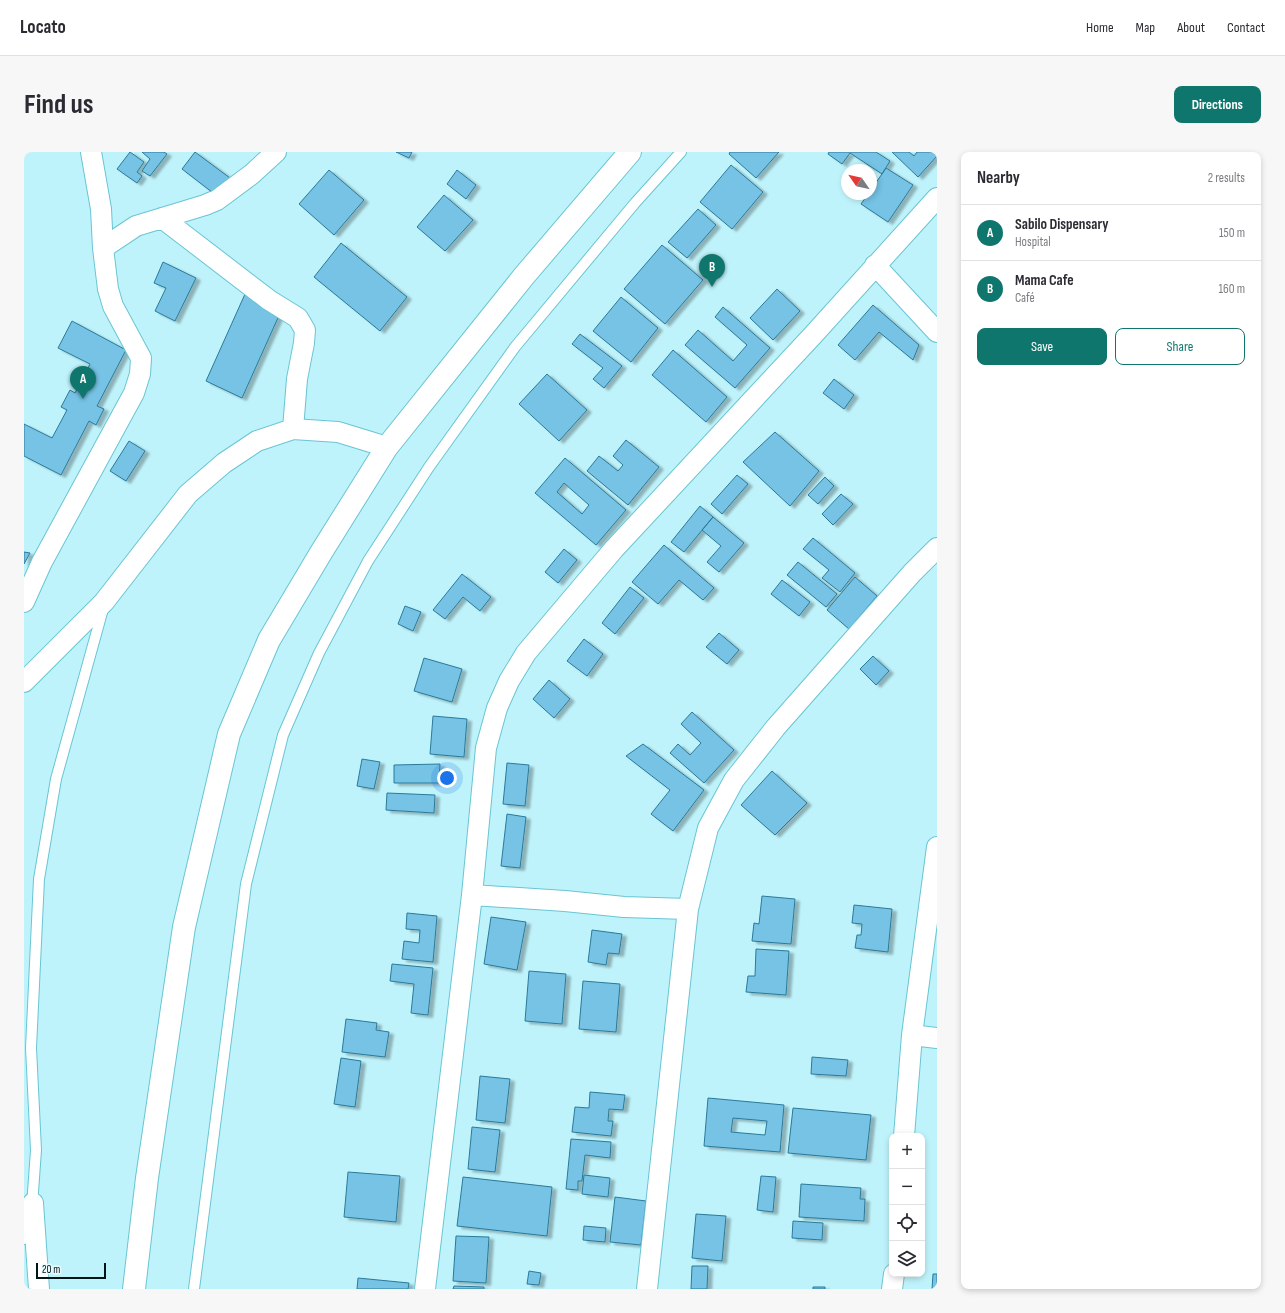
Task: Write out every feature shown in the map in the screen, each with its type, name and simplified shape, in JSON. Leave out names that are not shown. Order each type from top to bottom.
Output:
[{"type":"highway","points":[[134,1289],[147,1178],[184,927],[229,734],[269,640],[322,551],[387,447],[524,276],[630,152]]},
{"type":"street","points":[[24,602],[42,562],[134,393],[140,374],[141,358],[112,306],[108,289],[103,248],[101,209],[91,152]]},
{"type":"street","points":[[103,248],[136,226],[217,200],[252,174],[276,152]]},
{"type":"street","points":[[426,1289],[472,895],[486,748],[497,708],[509,681],[526,653],[614,549],[694,464],[937,198]]},
{"type":"street","points":[[162,218],[269,300],[298,318],[305,330],[297,379],[293,429]]},
{"type":"street","points":[[875,265],[937,332]]},
{"type":"street","points":[[24,682],[104,602],[188,494],[224,463],[257,441],[293,429],[338,432],[387,447]]},
{"type":"street","points":[[647,1289],[688,909],[708,828],[734,780],[776,727],[912,574],[937,548]]},
{"type":"street","points":[[904,1133],[912,1035],[937,847]]},
{"type":"street","points":[[472,895],[565,901],[624,907],[688,909]]},
{"type":"street","points":[[912,1035],[937,1038]]},
{"type":"street","points":[[33,1204],[39,1289]]},
{"type":"street","points":[[892,1289],[894,1277]]},
{"type":"lane","points":[[194,1289],[246,884],[283,735],[320,653],[368,561],[429,467],[515,347],[635,204],[681,152]]},
{"type":"lane","points":[[24,1239],[33,1204],[36,1150],[31,1048],[39,879],[56,780],[104,602]]},
{"type":"building","points":[[130,152],[144,162],[137,172],[142,176],[137,183],[117,169]]},
{"type":"building","points":[[142,152],[164,152],[167,154],[150,176],[142,171],[150,159]]},
{"type":"building","points":[[195,152],[230,178],[217,196],[182,169]]},
{"type":"building","points":[[396,152],[412,152],[409,158]]},
{"type":"building","points":[[730,152],[779,152],[756,178],[729,154]]},
{"type":"building","points":[[829,152],[876,152],[890,161],[882,174],[877,171],[877,164],[867,164],[850,153],[842,164],[828,154]]},
{"type":"building","points":[[892,152],[909,152],[914,156],[917,152],[937,152],[937,156],[918,177]]},
{"type":"building","points":[[731,165],[763,192],[732,229],[700,202]]},
{"type":"building","points":[[886,168],[913,185],[888,222],[861,204],[864,200],[877,200],[877,181]]},
{"type":"building","points":[[329,170],[364,200],[334,235],[299,204]]},
{"type":"building","points":[[457,170],[476,185],[466,199],[447,184]]},
{"type":"building","points":[[444,195],[473,220],[445,251],[417,227]]},
{"type":"building","points":[[698,209],[716,225],[687,258],[668,242]]},
{"type":"building","points":[[341,243],[407,297],[380,331],[314,277]]},
{"type":"building","points":[[662,245],[703,280],[665,324],[624,289]]},
{"type":"building","points":[[163,262],[196,278],[175,321],[155,311],[166,288],[154,283]]},
{"type":"building","points":[[777,289],[800,311],[773,340],[750,318]]},
{"type":"building","points":[[245,294],[281,311],[242,398],[206,381]]},
{"type":"building","points":[[621,297],[658,328],[631,362],[593,331]]},
{"type":"building","points":[[873,305],[919,345],[913,360],[879,332],[855,360],[838,345]]},
{"type":"building","points":[[723,307],[770,348],[735,388],[685,345],[698,330],[733,361],[747,345],[715,317]]},
{"type":"building","points":[[72,321],[126,350],[97,406],[104,409],[96,425],[89,421],[61,475],[24,456],[24,424],[52,438],[67,410],[61,407],[70,390],[75,393],[90,364],[58,348]]},
{"type":"building","points":[[580,334],[622,366],[604,388],[593,379],[603,368],[572,344]]},
{"type":"building","points":[[673,350],[727,397],[706,422],[652,375]]},
{"type":"building","points":[[547,374],[587,410],[559,441],[519,404]]},
{"type":"building","points":[[834,379],[854,395],[844,409],[823,393]]},
{"type":"building","points":[[775,432],[819,471],[790,506],[743,462]]},
{"type":"building","points":[[626,440],[659,467],[628,505],[587,471],[599,456],[618,471],[623,465],[613,456]]},
{"type":"building","points":[[129,441],[145,451],[126,481],[110,471]]},
{"type":"building","points":[[565,458],[626,510],[596,545],[535,493]],"holes":[[[564,483],[589,505],[582,514],[557,492]]]},
{"type":"building","points":[[737,475],[748,484],[722,514],[711,504]]},
{"type":"building","points":[[825,477],[834,486],[818,504],[808,495]]},
{"type":"building","points":[[841,494],[853,504],[833,525],[822,514]]},
{"type":"building","points":[[700,506],[713,517],[684,552],[671,542]]},
{"type":"building","points":[[713,517],[744,543],[719,572],[707,562],[721,546],[702,530]]},
{"type":"building","points":[[813,538],[855,573],[840,592],[822,578],[829,570],[803,549]]},
{"type":"building","points":[[664,545],[714,588],[703,600],[679,580],[658,604],[632,582]]},
{"type":"building","points":[[564,549],[577,560],[558,583],[545,572]]},
{"type":"building","points":[[24,552],[30,553],[24,564]]},
{"type":"building","points":[[798,562],[837,594],[826,607],[787,575]]},
{"type":"building","points":[[462,574],[491,597],[480,611],[463,597],[445,619],[433,610]]},
{"type":"building","points":[[855,577],[877,596],[849,629],[827,610]]},
{"type":"building","points":[[782,580],[810,602],[799,616],[771,594]]},
{"type":"building","points":[[630,587],[644,598],[615,634],[602,623]]},
{"type":"building","points":[[405,606],[421,612],[413,631],[398,624]]},
{"type":"building","points":[[719,633],[739,650],[727,664],[706,647]]},
{"type":"building","points":[[584,639],[603,654],[587,676],[567,661]]},
{"type":"building","points":[[873,656],[889,671],[876,685],[860,669]]},
{"type":"building","points":[[424,658],[462,669],[452,702],[414,691]]},
{"type":"building","points":[[549,680],[570,699],[554,718],[533,699]]},
{"type":"building","points":[[692,712],[734,750],[704,783],[670,753],[678,744],[690,755],[701,743],[681,724]]},
{"type":"building","points":[[433,716],[467,719],[464,757],[430,754]]},
{"type":"building","points":[[643,744],[704,790],[673,831],[651,814],[670,790],[626,756]]},
{"type":"building","points":[[362,759],[380,762],[374,789],[357,786]]},
{"type":"building","points":[[507,763],[529,765],[525,806],[503,804]]},
{"type":"building","points":[[440,764],[439,783],[394,783],[394,765]]},
{"type":"building","points":[[772,771],[807,803],[775,835],[741,805]]},
{"type":"building","points":[[387,793],[435,795],[434,813],[386,810]]},
{"type":"building","points":[[507,814],[526,817],[520,868],[501,866]]},
{"type":"building","points":[[762,896],[795,899],[791,944],[752,941],[754,923],[759,924]]},
{"type":"building","points":[[854,905],[892,909],[888,952],[855,948],[857,935],[861,935],[862,924],[852,923]]},
{"type":"building","points":[[407,913],[437,916],[433,962],[402,959],[404,941],[419,943],[420,930],[406,929]]},
{"type":"building","points":[[491,917],[526,922],[517,970],[484,964]]},
{"type":"building","points":[[592,930],[622,934],[619,954],[608,953],[606,965],[588,962]]},
{"type":"building","points":[[756,949],[789,951],[786,995],[746,992],[748,976],[755,976]]},
{"type":"building","points":[[392,964],[433,968],[428,1015],[411,1013],[414,984],[390,981]]},
{"type":"building","points":[[529,971],[566,974],[562,1024],[525,1021]]},
{"type":"building","points":[[583,981],[620,984],[616,1032],[579,1029]]},
{"type":"building","points":[[346,1019],[377,1023],[376,1030],[389,1032],[385,1057],[342,1052]]},
{"type":"building","points":[[812,1057],[848,1060],[846,1076],[811,1074]]},
{"type":"building","points":[[341,1058],[361,1061],[355,1107],[334,1104]]},
{"type":"building","points":[[480,1076],[510,1079],[505,1123],[476,1120]]},
{"type":"building","points":[[590,1092],[625,1095],[623,1110],[609,1109],[608,1121],[613,1121],[611,1136],[572,1132],[575,1107],[589,1108]]},
{"type":"building","points":[[708,1098],[784,1105],[780,1152],[704,1146]],"holes":[[[733,1118],[767,1121],[765,1135],[731,1132]]]},
{"type":"building","points":[[793,1108],[871,1115],[866,1160],[788,1153]]},
{"type":"building","points":[[472,1127],[500,1130],[495,1172],[468,1169]]},
{"type":"building","points":[[571,1139],[611,1142],[610,1158],[585,1155],[582,1181],[578,1181],[578,1190],[566,1189]]},
{"type":"building","points":[[348,1172],[400,1176],[396,1222],[344,1217]]},
{"type":"building","points":[[584,1175],[610,1178],[608,1197],[582,1194]]},
{"type":"building","points":[[761,1176],[776,1177],[773,1212],[757,1210]]},
{"type":"building","points":[[463,1177],[552,1187],[547,1236],[457,1226]]},
{"type":"building","points":[[801,1184],[861,1188],[860,1199],[865,1199],[864,1221],[799,1217]]},
{"type":"building","points":[[615,1197],[646,1201],[641,1245],[610,1242]]},
{"type":"building","points":[[696,1214],[726,1216],[722,1261],[692,1258]]},
{"type":"building","points":[[793,1221],[823,1223],[822,1240],[792,1238]]},
{"type":"building","points":[[584,1226],[606,1228],[605,1242],[583,1240]]},
{"type":"building","points":[[456,1236],[489,1237],[486,1283],[453,1281]]},
{"type":"building","points":[[692,1266],[708,1266],[707,1289],[691,1289]]},
{"type":"building","points":[[529,1271],[541,1273],[539,1285],[527,1284]]},
{"type":"building","points":[[933,1274],[937,1274],[937,1289],[932,1289]]},
{"type":"building","points":[[358,1278],[409,1283],[408,1289],[357,1289]]},
{"type":"building","points":[[454,1286],[484,1287],[484,1289],[453,1289]]},
{"type":"building","points":[[813,1287],[825,1287],[825,1289],[813,1289]]},
{"type":"place","name":"Mama Cafe","points":[[712,287]]},
{"type":"place","name":"Sabilo Dispensary","points":[[83,399]]}]
